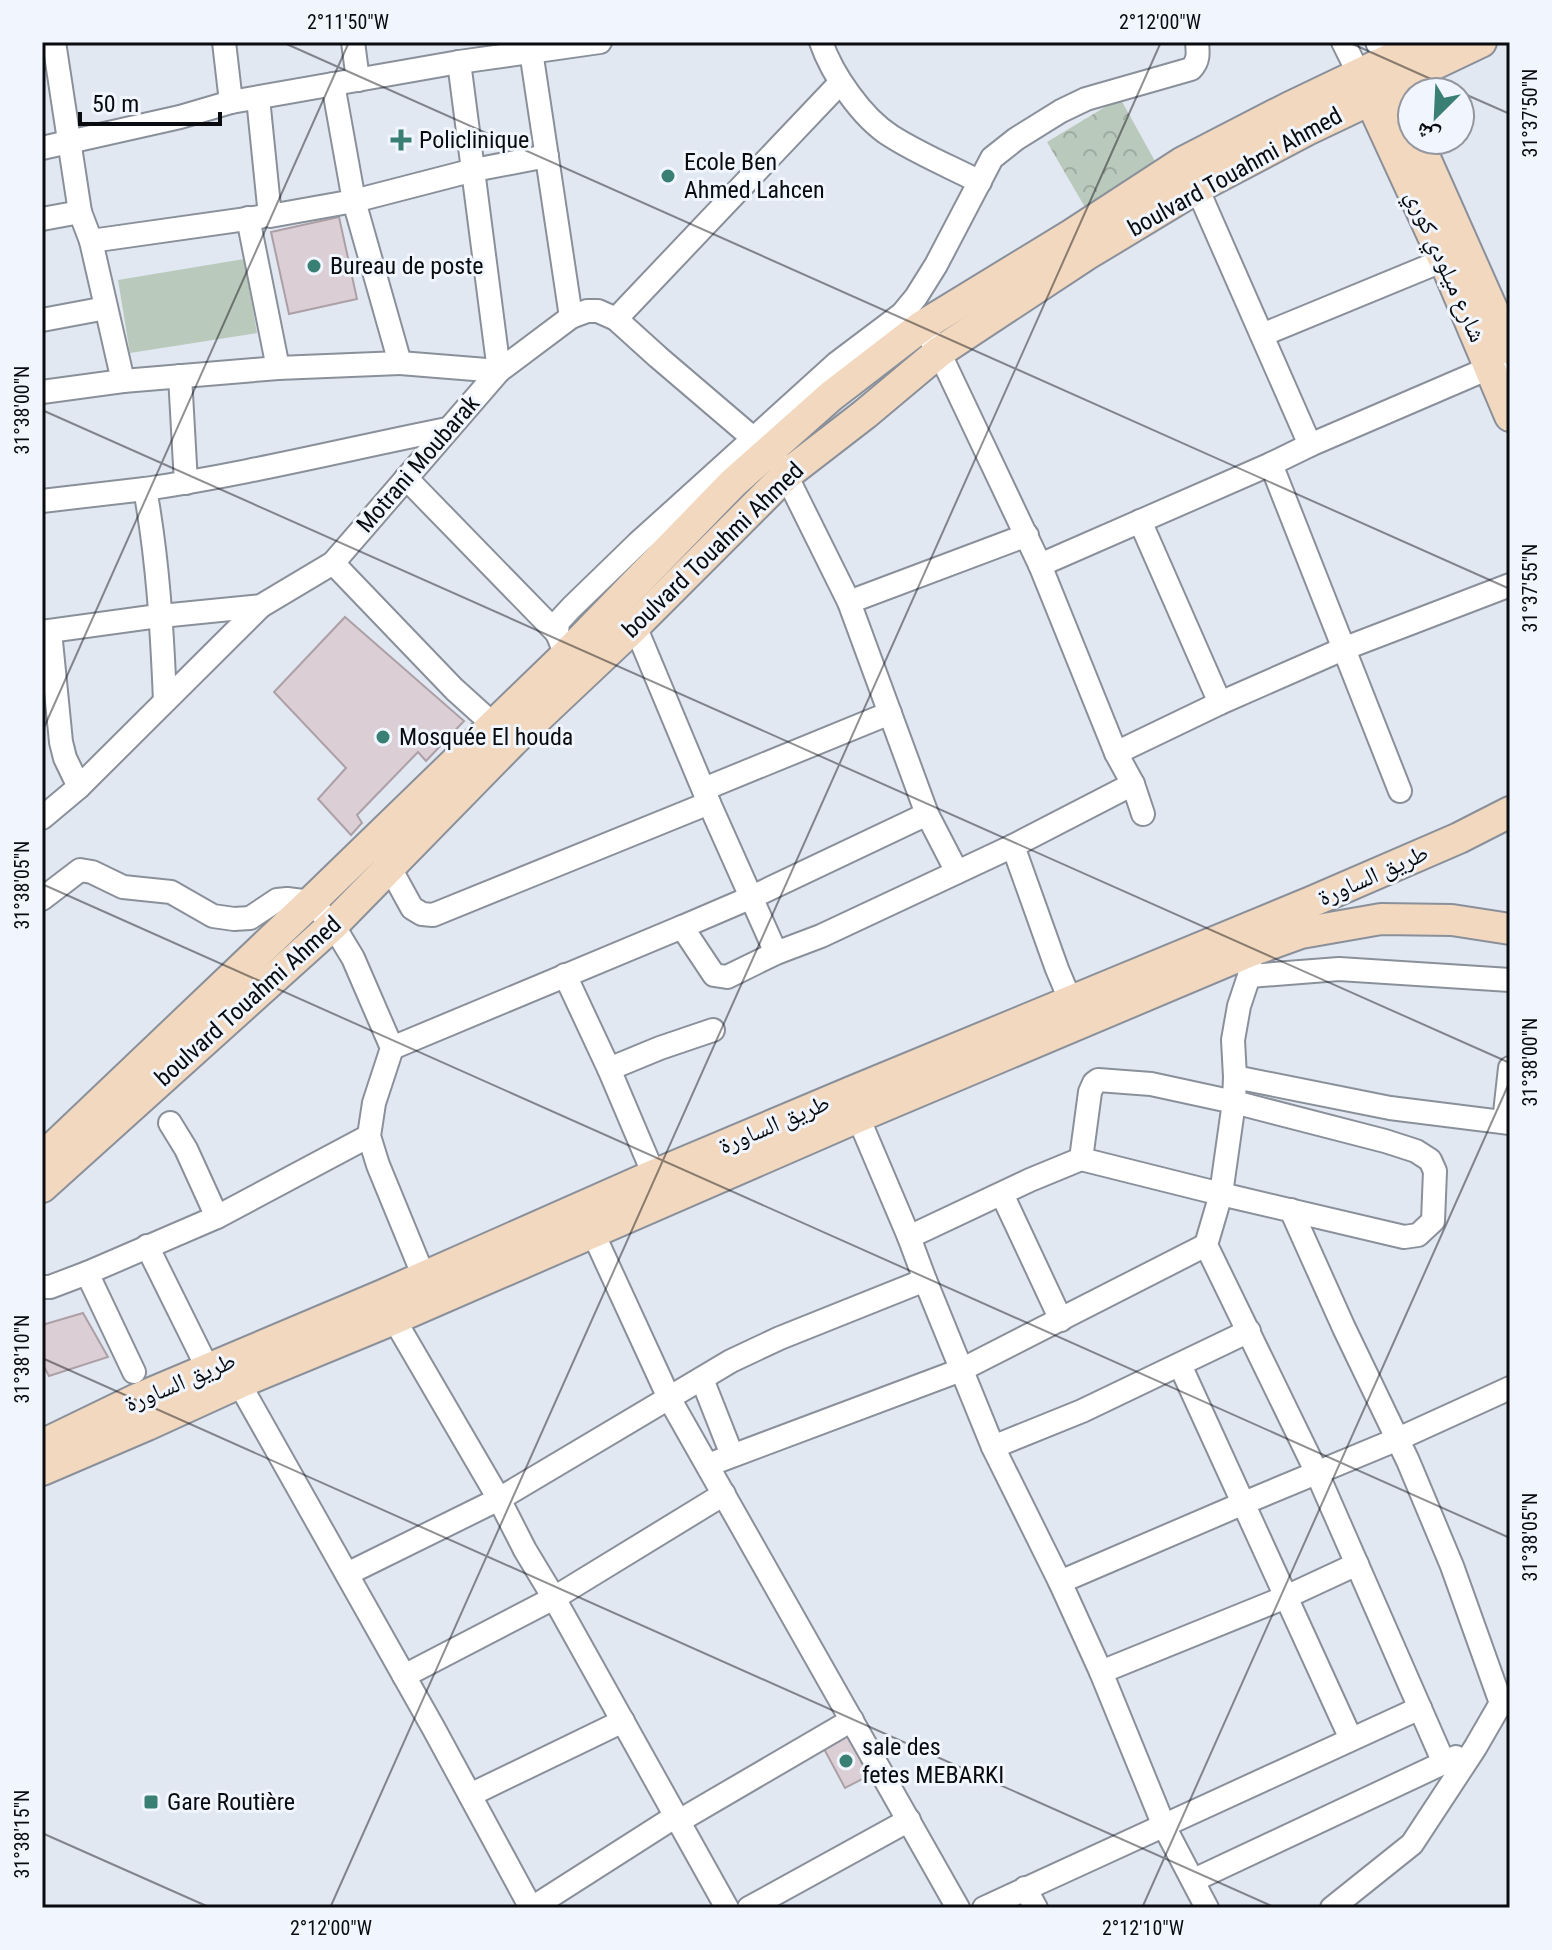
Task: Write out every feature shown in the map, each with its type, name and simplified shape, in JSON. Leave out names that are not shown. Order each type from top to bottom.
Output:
[{"type":"main road","name":"boulvard Touahmi Ahmed","points":[[42,1187],[333,925],[382,854],[503,733],[635,626],[770,455],[865,414],[939,352],[1086,255],[1197,188],[1307,130],[1377,72],[1426,42]]},
{"type":"main road","name":"boulvard Touahmi Ahmed","points":[[503,733],[561,644],[831,396],[922,326],[1183,162],[1288,108],[1377,72],[1443,59],[1481,42]]},
{"type":"main road","points":[[1377,72],[1396,102]]},
{"type":"main road","name":"شارع ميلودي كوري","points":[[1377,72],[1444,260],[1504,359]]},
{"type":"main road","name":"شارع ميلودي كوري","points":[[1423,156],[1504,359],[1510,416]]},
{"type":"main road","name":"طريق الساورة","points":[[42,1470],[139,1399],[239,1383],[388,1307],[854,1105],[1071,1002],[1322,898],[1459,838],[1510,812]]},
{"type":"main road","name":"boulvard Touahmi Ahmed","points":[[42,1158],[311,902],[382,854]]},
{"type":"main road","name":"طريق الساورة","points":[[42,1445],[208,1369],[388,1307],[424,1277],[588,1220],[654,1175],[1250,964],[1301,933],[1381,919],[1452,920],[1510,929]]},
{"type":"street","points":[[224,42],[231,102]]},
{"type":"street","points":[[353,42],[358,80]]},
{"type":"street","points":[[42,148],[180,117],[231,102],[544,47],[600,42]]},
{"type":"street","points":[[821,42],[828,63],[840,83],[889,135],[980,182]]},
{"type":"street","points":[[770,455],[837,363],[902,314],[916,297],[992,158],[1016,139],[1086,99],[1191,69],[1196,63],[1197,42]]},
{"type":"street","points":[[1343,42],[1377,72]]},
{"type":"street","points":[[544,47],[547,156],[571,317],[598,311],[616,319],[770,455],[849,602],[927,814],[957,872]]},
{"type":"street","points":[[50,51],[80,212],[91,241],[123,381]]},
{"type":"street","points":[[42,392],[123,381],[278,368],[400,363],[499,371],[459,62]]},
{"type":"street","points":[[616,319],[840,83]]},
{"type":"street","points":[[333,84],[354,201],[400,363]]},
{"type":"street","points":[[258,98],[259,217],[278,368]]},
{"type":"street","points":[[91,241],[354,201],[474,170],[547,156]]},
{"type":"street","points":[[1197,188],[1310,445]]},
{"type":"street","points":[[42,219],[80,212]]},
{"type":"street","points":[[1262,335],[1444,260]]},
{"type":"street","points":[[42,320],[106,308]]},
{"type":"street","name":"Motrani Moubarak","points":[[46,631],[261,606],[333,563],[499,371],[571,317]]},
{"type":"street","points":[[922,326],[939,352],[1027,535],[1143,814]]},
{"type":"street","points":[[1040,565],[1504,359]]},
{"type":"street","points":[[180,376],[186,483]]},
{"type":"street","points":[[42,501],[186,483],[447,429]]},
{"type":"street","points":[[1271,464],[1400,791]]},
{"type":"street","points":[[406,478],[561,644]]},
{"type":"street","points":[[145,489],[155,543],[165,701]]},
{"type":"street","points":[[1140,521],[1220,703]]},
{"type":"street","points":[[849,602],[1027,535]]},
{"type":"street","points":[[333,563],[454,689],[503,733]]},
{"type":"street","points":[[1116,753],[1343,649],[1510,585]]},
{"type":"street","points":[[42,818],[79,787],[261,606]]},
{"type":"street","points":[[635,626],[776,953]]},
{"type":"street","points":[[46,631],[61,742],[79,787]]},
{"type":"street","points":[[382,854],[412,908],[422,914],[433,915],[890,713]]},
{"type":"street","points":[[682,927],[710,970],[719,977],[727,977],[1013,846],[1133,784]]},
{"type":"street","points":[[392,1048],[752,897],[927,814]]},
{"type":"street","points":[[1013,846],[1071,1002]]},
{"type":"street","points":[[42,899],[80,870],[92,872],[123,887],[171,892],[213,916],[234,919],[250,918],[277,900],[311,902],[333,925],[353,958],[392,1048],[374,1103],[369,1136],[424,1277]]},
{"type":"street","points":[[1444,1763],[1317,1473],[1206,1245],[1221,1194],[1234,1102],[1232,1053],[1235,1024],[1250,964],[1510,980]]},
{"type":"street","points":[[565,975],[654,1175]]},
{"type":"street","points":[[609,1069],[713,1030]]},
{"type":"street","points":[[1235,1077],[1390,1108],[1507,1123],[1510,1068]]},
{"type":"street","points":[[909,1237],[1081,1159],[1404,1237],[1418,1235],[1433,1221],[1435,1171],[1430,1160],[1416,1151],[1234,1102],[1151,1084],[1098,1080],[1094,1083],[1090,1092],[1081,1159]]},
{"type":"street","points":[[854,1105],[993,1447],[1101,1672],[1164,1826],[1207,1908]]},
{"type":"street","points":[[170,1123],[186,1149],[217,1217]]},
{"type":"street","points":[[42,1287],[87,1273],[217,1217],[369,1136]]},
{"type":"street","points":[[1002,1194],[1061,1320]]},
{"type":"street","points":[[1291,1210],[1398,1439],[1505,1701],[1412,1844],[1332,1908]]},
{"type":"street","points":[[588,1220],[669,1398],[958,1908]]},
{"type":"street","points":[[708,1465],[961,1370],[1206,1245]]},
{"type":"street","points":[[147,1246],[208,1369]]},
{"type":"street","points":[[87,1273],[139,1399]]},
{"type":"street","points":[[347,1574],[499,1499],[731,1361],[925,1280]]},
{"type":"street","points":[[388,1307],[727,1908]]},
{"type":"street","points":[[993,1447],[1082,1411],[1249,1331]]},
{"type":"street","points":[[1180,1365],[1351,1739]]},
{"type":"street","points":[[702,1379],[732,1455]]},
{"type":"street","points":[[239,1383],[532,1908],[678,1819],[852,1720]]},
{"type":"street","points":[[1060,1582],[1398,1439],[1510,1388]]},
{"type":"street","points":[[404,1676],[554,1598],[724,1494]]},
{"type":"street","points":[[1101,1672],[1286,1597],[1357,1564]]},
{"type":"street","points":[[984,1908],[1030,1898],[1164,1826],[1420,1708]]},
{"type":"street","points":[[470,1795],[623,1721]]},
{"type":"street","points":[[1194,1880],[1475,1748]]},
{"type":"street","points":[[749,1908],[909,1820]]},
{"type":"green space","points":[[1120,98],[1156,163],[1086,209],[1047,142]]},
{"type":"green space","points":[[244,259],[257,333],[130,353],[118,280]]},
{"type":"building","name":"Bureau de poste","points":[[339,217],[357,299],[289,314],[271,232]]},
{"type":"building","name":"Mosquée El houda","points":[[345,617],[464,721],[426,761],[418,752],[357,815],[362,823],[351,835],[318,799],[346,768],[274,692]]},
{"type":"building","points":[[83,1313],[108,1357],[49,1376],[42,1363],[42,1325]]},
{"type":"building","name":"sale des fetes MEBARKI","points":[[849,1735],[868,1776],[845,1788],[823,1747]]},
{"type":"place","name":"Policlinique","points":[[401,140]]},
{"type":"place","name":"Ecole Ben Ahmed Lahcen","points":[[668,176]]},
{"type":"place","name":"Bureau de poste","points":[[314,266]]},
{"type":"place","name":"Mosquée El houda","points":[[383,737]]},
{"type":"place","name":"sale des fetes MEBARKI","points":[[846,1761]]},
{"type":"place","name":"Gare Routière","points":[[151,1802]]}]
